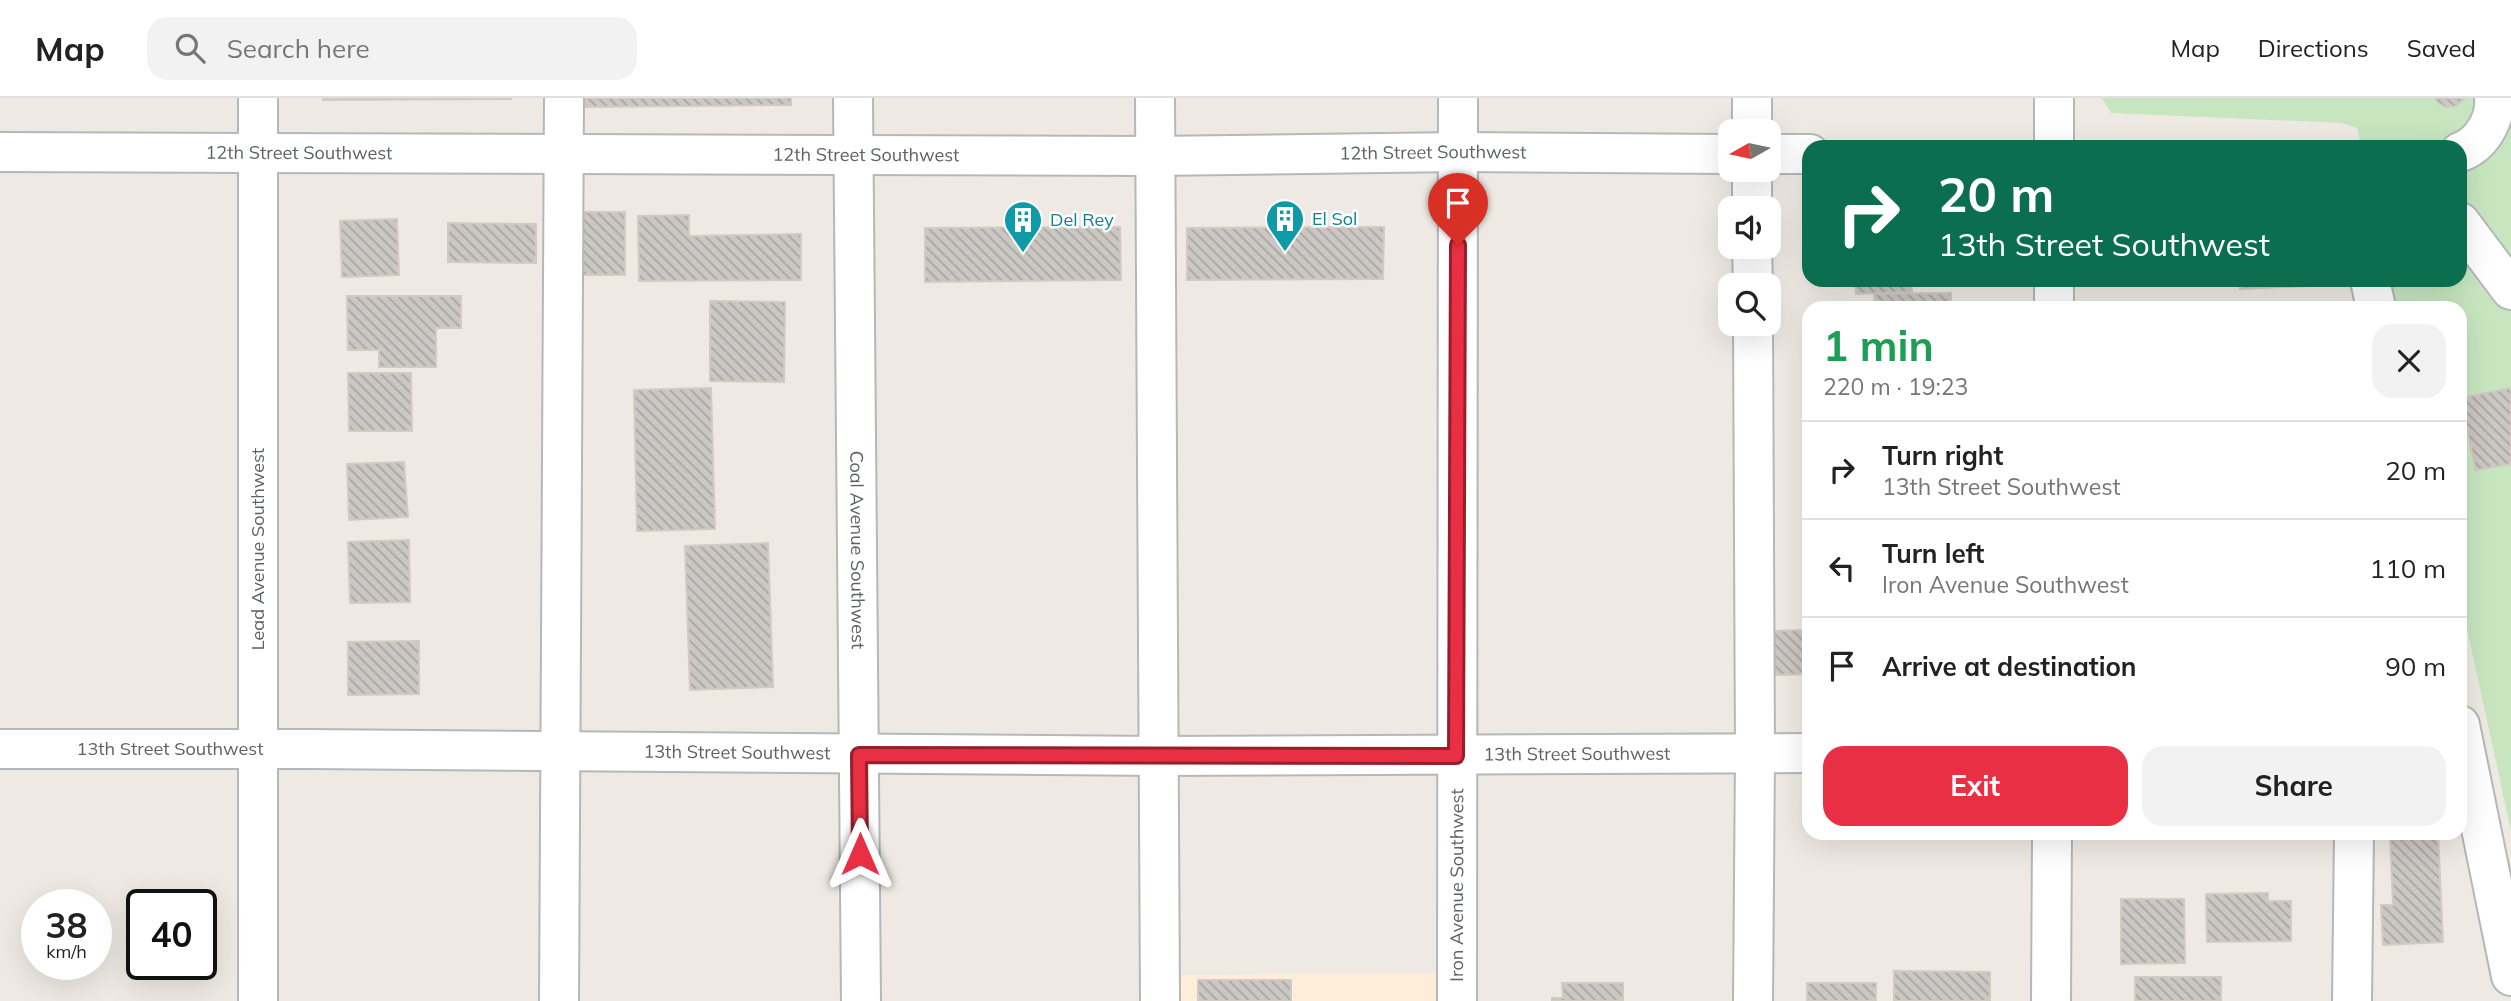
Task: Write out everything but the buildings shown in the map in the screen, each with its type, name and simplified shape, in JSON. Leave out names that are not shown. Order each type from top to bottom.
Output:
[{"type":"street","name":"Lead Avenue Southwest","points":[[258,98],[258,1001]]},
{"type":"street","points":[[559,1001],[564,98]]},
{"type":"street","name":"Coal Avenue Southwest","points":[[853,98],[861,1001]]},
{"type":"street","points":[[1155,98],[1160,1001]]},
{"type":"street","name":"Iron Avenue Southwest","points":[[1457,1001],[1458,98]]},
{"type":"street","points":[[1752,98],[1752,119]]},
{"type":"street","points":[[2054,98],[2054,140]]},
{"type":"street","points":[[2467,149],[2488,127],[2495,104],[2494,98]]},
{"type":"street","name":"12th Street Southwest","points":[[0,152],[1155,156],[1459,152],[1718,154]]},
{"type":"street","points":[[1782,154],[1802,155]]},
{"type":"street","points":[[2467,231],[2511,290]]},
{"type":"street","points":[[1753,336],[1753,1001]]},
{"type":"street","name":"13th Street Southwest","points":[[0,750],[258,749],[1160,756],[1802,753]]},
{"type":"street","points":[[2467,763],[2511,976]]},
{"type":"street","points":[[2051,1001],[2052,840]]},
{"type":"street","points":[[2352,1001],[2354,840]]},
{"type":"shaded area","points":[[1457,973],[1457,1001],[1160,1001],[1160,975]]},
{"type":"green space","points":[[2102,98],[2511,98],[2511,831],[2467,629],[2467,301],[2394,301],[2392,287],[2467,287],[2467,140],[2360,140],[2357,128],[2342,123],[2111,113]]},
{"type":"place","name":"El Sol","points":[[1285,253]]},
{"type":"place","name":"Del Rey","points":[[1023,254]]},
{"type":"route","points":[[860,854],[859,755],[1456,756],[1458,245]]}]
